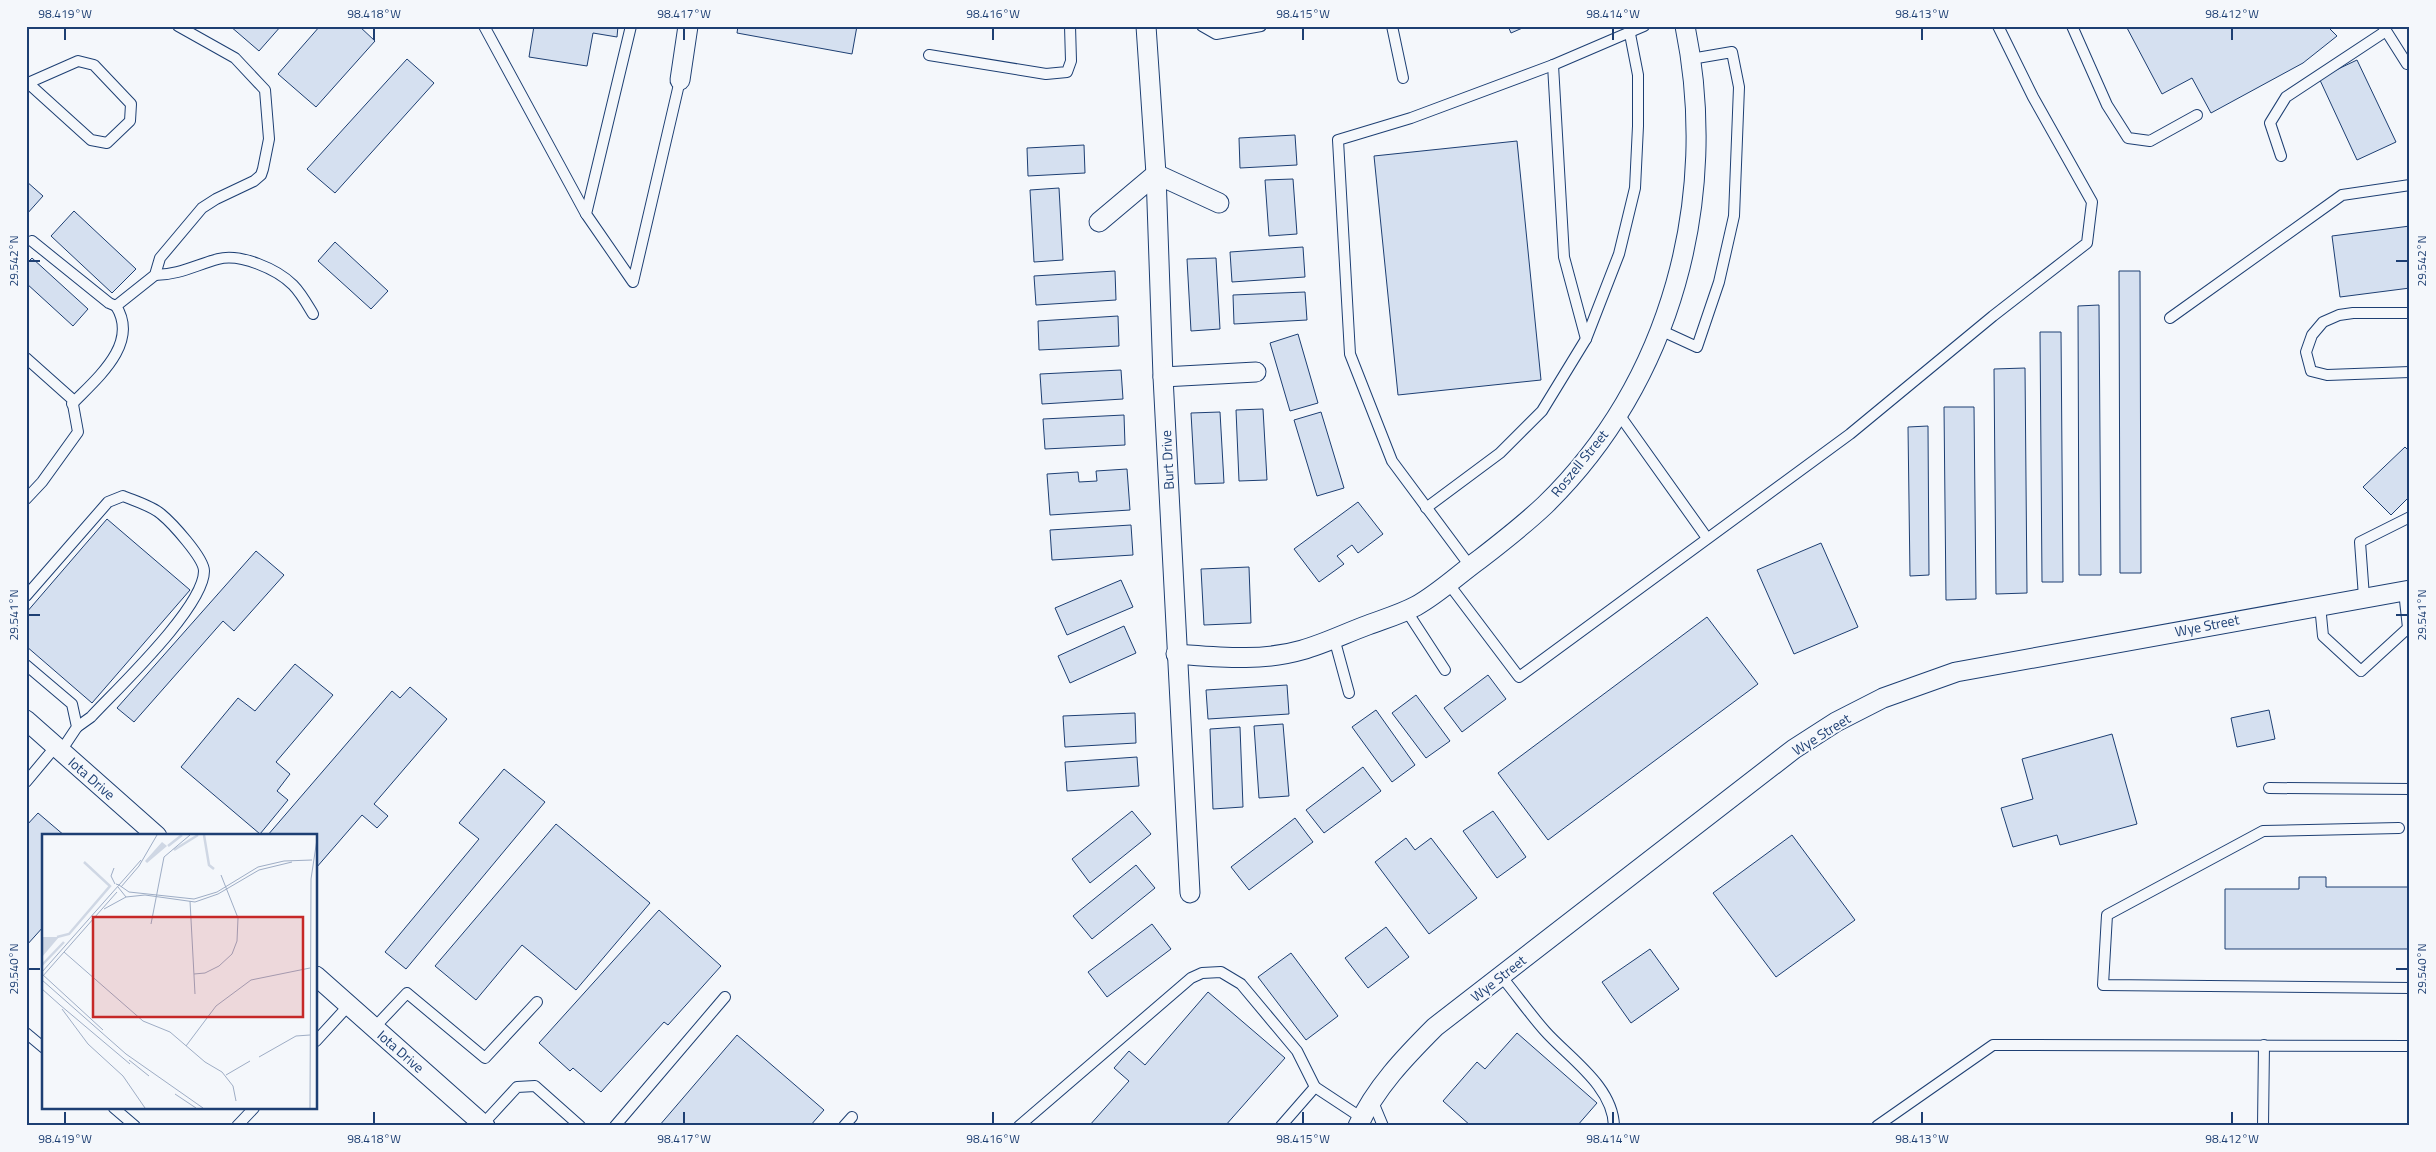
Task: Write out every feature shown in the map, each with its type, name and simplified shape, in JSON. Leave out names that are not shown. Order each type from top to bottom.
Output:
[{"type":"street","points":[[680,80],[688,26]]},
{"type":"street","name":"Burt Drive","points":[[1146,26],[1156,174],[1176,654],[1190,893]]},
{"type":"street","name":"Roszell Street","points":[[1176,654],[1240,659],[1302,651],[1416,606],[1470,566],[1545,505],[1579,466],[1618,413],[1639,377],[1660,330],[1679,275],[1690,222],[1696,168],[1697,114],[1691,59],[1684,26]]},
{"type":"street","points":[[1099,222],[1156,174],[1220,204]]},
{"type":"street","points":[[1163,377],[1256,372]]},
{"type":"street","name":"Wye Street","points":[[1360,1122],[1406,1056],[1435,1027],[1794,749],[1836,722],[1883,698],[1956,672],[2320,604],[2407,590]]},
{"type":"street","name":"Iota Drive","points":[[26,720],[156,834]]},
{"type":"street","name":"Iota Drive","points":[[318,978],[484,1125]]},
{"type":"lane","points":[[116,306],[154,275],[160,258],[202,208],[261,175],[269,139],[266,97],[260,82],[235,58],[178,26]]},
{"type":"lane","points":[[484,26],[586,214],[633,282],[680,80]]},
{"type":"lane","points":[[586,214],[631,26]]},
{"type":"lane","points":[[929,56],[1046,74],[1066,72],[1071,61],[1070,26]]},
{"type":"lane","points":[[1202,26],[1216,34],[1261,26]]},
{"type":"lane","points":[[1392,26],[1403,78]]},
{"type":"lane","points":[[1470,566],[1392,461],[1350,354],[1338,140],[1411,118],[1553,65],[1630,34],[1644,26]]},
{"type":"lane","points":[[1448,583],[1518,677],[1850,434],[1993,316],[2087,244],[2092,202],[2033,96],[1998,26]]},
{"type":"lane","points":[[2072,26],[2107,105],[2128,138],[2150,142],[2197,115]]},
{"type":"lane","points":[[2281,156],[2270,123],[2286,96],[2385,28],[2409,65]]},
{"type":"lane","points":[[1426,508],[1500,453],[1542,410],[1586,339],[1618,254],[1635,188],[1638,75],[1630,34]]},
{"type":"lane","points":[[1660,330],[1697,347],[1720,282],[1734,216],[1739,87],[1732,52],[1691,59]]},
{"type":"lane","points":[[78,62],[94,65],[131,104],[130,121],[108,142],[91,140],[27,84],[78,62]]},
{"type":"lane","points":[[1553,65],[1564,256],[1586,339]]},
{"type":"lane","points":[[2170,318],[2342,195],[2410,185]]},
{"type":"lane","points":[[32,241],[109,303],[116,306]]},
{"type":"lane","points":[[154,275],[174,274],[220,259],[238,259],[283,277],[299,291],[313,314]]},
{"type":"lane","points":[[72,404],[114,359],[119,350],[121,326],[116,306]]},
{"type":"lane","points":[[2410,313],[2339,315],[2322,322],[2312,335],[2306,352],[2311,371],[2327,375],[2410,372]]},
{"type":"lane","points":[[26,358],[72,398],[78,432],[42,482],[26,499]]},
{"type":"lane","points":[[1618,413],[1707,538]]},
{"type":"lane","points":[[26,596],[108,502],[123,496],[160,513],[197,555],[204,571],[198,592],[177,623],[91,718],[76,727],[59,748],[26,782]]},
{"type":"lane","points":[[2364,597],[2360,542],[2410,517]]},
{"type":"lane","points":[[2320,604],[2323,636],[2361,672],[2408,628],[2407,590]]},
{"type":"lane","points":[[1406,610],[1444,670]]},
{"type":"lane","points":[[1334,638],[1349,693]]},
{"type":"lane","points":[[26,665],[72,704],[76,727]]},
{"type":"lane","points":[[2269,788],[2410,789]]},
{"type":"lane","points":[[2399,828],[2263,831],[2107,915],[2103,985],[2410,988]]},
{"type":"lane","points":[[1020,1126],[1177,989],[1202,973],[1221,972],[1242,984],[1298,1051],[1316,1087],[1360,1122]]},
{"type":"lane","points":[[1501,976],[1544,1030],[1596,1084],[1613,1115],[1614,1126]]},
{"type":"lane","points":[[374,1028],[407,993],[485,1058],[536,1002]]},
{"type":"lane","points":[[615,1126],[725,997]]},
{"type":"lane","points":[[318,1040],[349,1005]]},
{"type":"lane","points":[[26,1033],[42,1046]]},
{"type":"lane","points":[[1877,1126],[1992,1045],[2410,1046]]},
{"type":"lane","points":[[2263,1126],[2264,1045]]},
{"type":"lane","points":[[484,1125],[517,1088],[535,1086],[580,1126]]},
{"type":"lane","points":[[1281,1126],[1316,1087]]},
{"type":"lane","points":[[1373,1102],[1383,1126]]},
{"type":"lane","points":[[116,1110],[135,1126]]},
{"type":"lane","points":[[237,1126],[252,1110]]},
{"type":"lane","points":[[844,1126],[852,1117]]},
{"type":"building","points":[[230,26],[281,26],[259,51]]},
{"type":"building","points":[[320,26],[359,26],[375,41],[316,107],[278,74]]},
{"type":"building","points":[[534,26],[618,26],[617,37],[593,33],[587,66],[529,57]]},
{"type":"building","points":[[738,26],[857,26],[852,54],[737,33]]},
{"type":"building","points":[[1508,26],[1527,26],[1511,33]]},
{"type":"building","points":[[2126,26],[2327,26],[2337,36],[2303,63],[2211,113],[2192,78],[2162,94]]},
{"type":"building","points":[[407,59],[434,83],[335,193],[307,169]]},
{"type":"building","points":[[2357,60],[2396,142],[2357,160],[2319,78]]},
{"type":"building","points":[[1295,135],[1297,165],[1240,168],[1239,138]]},
{"type":"building","points":[[1517,141],[1541,380],[1398,395],[1374,156]]},
{"type":"building","points":[[1084,145],[1085,173],[1028,176],[1027,148]]},
{"type":"building","points":[[1293,179],[1297,234],[1269,236],[1265,180]]},
{"type":"building","points":[[26,181],[43,196],[26,215]]},
{"type":"building","points":[[1059,188],[1063,260],[1034,262],[1030,190]]},
{"type":"building","points":[[74,211],[136,269],[112,293],[51,236]]},
{"type":"building","points":[[2410,226],[2410,288],[2340,297],[2332,236]]},
{"type":"building","points":[[335,242],[388,291],[371,309],[318,261]]},
{"type":"building","points":[[1303,247],[1305,277],[1232,282],[1230,252]]},
{"type":"building","points":[[32,258],[88,309],[73,326],[26,283],[26,264]]},
{"type":"building","points":[[1216,258],[1220,329],[1191,331],[1187,259]]},
{"type":"building","points":[[1115,271],[1116,300],[1036,305],[1034,276]]},
{"type":"building","points":[[2119,271],[2140,271],[2141,573],[2120,573]]},
{"type":"building","points":[[1305,292],[1307,320],[1234,324],[1233,295]]},
{"type":"building","points":[[2099,305],[2101,575],[2079,575],[2078,306]]},
{"type":"building","points":[[1118,316],[1119,346],[1039,350],[1038,321]]},
{"type":"building","points":[[2040,332],[2061,332],[2063,582],[2042,582]]},
{"type":"building","points":[[1298,334],[1318,403],[1290,411],[1270,343]]},
{"type":"building","points":[[2025,368],[2027,593],[1996,594],[1994,369]]},
{"type":"building","points":[[1121,370],[1123,399],[1042,404],[1040,374]]},
{"type":"building","points":[[1944,407],[1974,407],[1976,599],[1946,600]]},
{"type":"building","points":[[1263,409],[1267,480],[1239,481],[1236,410]]},
{"type":"building","points":[[1220,412],[1224,483],[1195,484],[1191,413]]},
{"type":"building","points":[[1321,412],[1344,488],[1317,496],[1294,420]]},
{"type":"building","points":[[1124,415],[1125,445],[1045,449],[1043,419]]},
{"type":"building","points":[[1928,426],[1929,575],[1910,576],[1908,427]]},
{"type":"building","points":[[2405,447],[2410,452],[2410,496],[2391,515],[2363,487]]},
{"type":"building","points":[[1127,469],[1130,510],[1050,515],[1047,474],[1078,472],[1079,482],[1097,481],[1096,471]]},
{"type":"building","points":[[1358,502],[1383,534],[1358,553],[1352,545],[1337,556],[1344,564],[1319,582],[1294,549]]},
{"type":"building","points":[[107,519],[190,590],[92,703],[26,646],[26,613]]},
{"type":"building","points":[[1131,525],[1133,555],[1052,560],[1050,530]]},
{"type":"building","points":[[1821,543],[1858,627],[1794,654],[1757,570]]},
{"type":"building","points":[[256,551],[284,575],[234,631],[223,621],[134,722],[117,708]]},
{"type":"building","points":[[1249,567],[1251,623],[1204,625],[1201,569]]},
{"type":"building","points":[[1121,580],[1133,607],[1067,635],[1055,608]]},
{"type":"building","points":[[1707,617],[1758,684],[1548,840],[1498,773]]},
{"type":"building","points":[[1124,626],[1136,653],[1070,683],[1058,656]]},
{"type":"building","points":[[295,664],[333,695],[276,762],[290,774],[277,791],[288,800],[260,834],[181,767],[238,698],[255,711]]},
{"type":"building","points":[[1488,675],[1506,699],[1462,732],[1444,708]]},
{"type":"building","points":[[1287,685],[1289,714],[1208,719],[1206,690]]},
{"type":"building","points":[[410,687],[447,719],[374,804],[388,816],[377,828],[362,815],[318,866],[318,834],[269,834],[392,691],[400,698]]},
{"type":"building","points":[[1416,695],[1450,741],[1426,758],[1392,713]]},
{"type":"building","points":[[1376,710],[1415,765],[1392,782],[1352,727]]},
{"type":"building","points":[[2269,710],[2275,739],[2237,747],[2231,718]]},
{"type":"building","points":[[1135,713],[1136,743],[1065,747],[1063,716]]},
{"type":"building","points":[[1283,724],[1289,796],[1259,798],[1254,726]]},
{"type":"building","points":[[1240,727],[1243,807],[1213,809],[1210,729]]},
{"type":"building","points":[[2112,734],[2137,824],[2060,845],[2057,835],[2013,847],[2001,808],[2033,799],[2022,759]]},
{"type":"building","points":[[1137,757],[1139,786],[1067,791],[1065,762]]},
{"type":"building","points":[[1363,767],[1381,791],[1324,833],[1306,810]]},
{"type":"building","points":[[504,769],[545,802],[406,969],[385,952],[479,839],[459,823]]},
{"type":"building","points":[[1132,811],[1151,834],[1090,883],[1072,859]]},
{"type":"building","points":[[1493,811],[1526,857],[1497,878],[1463,831]]},
{"type":"building","points":[[38,813],[63,834],[42,834],[42,928],[26,946],[26,826]]},
{"type":"building","points":[[1295,818],[1313,842],[1249,890],[1231,867]]},
{"type":"building","points":[[556,824],[650,903],[576,990],[522,945],[476,1000],[435,966]]},
{"type":"building","points":[[1792,835],[1855,920],[1776,977],[1713,893]]},
{"type":"building","points":[[1406,838],[1415,850],[1431,838],[1477,898],[1429,934],[1375,862]]},
{"type":"building","points":[[1136,865],[1155,888],[1092,939],[1073,916]]},
{"type":"building","points":[[2299,877],[2326,877],[2326,887],[2410,887],[2410,949],[2225,949],[2225,889],[2299,889]]},
{"type":"building","points":[[659,910],[721,966],[668,1025],[664,1022],[601,1092],[573,1068],[570,1071],[539,1043]]},
{"type":"building","points":[[1152,924],[1171,949],[1107,997],[1088,972]]},
{"type":"building","points":[[1386,927],[1409,957],[1368,988],[1345,958]]},
{"type":"building","points":[[1650,949],[1679,989],[1631,1023],[1602,982]]},
{"type":"building","points":[[1291,953],[1338,1016],[1306,1040],[1258,977]]},
{"type":"building","points":[[1208,992],[1285,1058],[1225,1126],[1089,1126],[1129,1081],[1114,1068],[1129,1051],[1145,1065]]},
{"type":"building","points":[[1517,1033],[1597,1103],[1577,1126],[1471,1126],[1443,1101],[1477,1062],[1485,1069]]},
{"type":"building","points":[[737,1035],[824,1110],[810,1126],[659,1126]]}]
